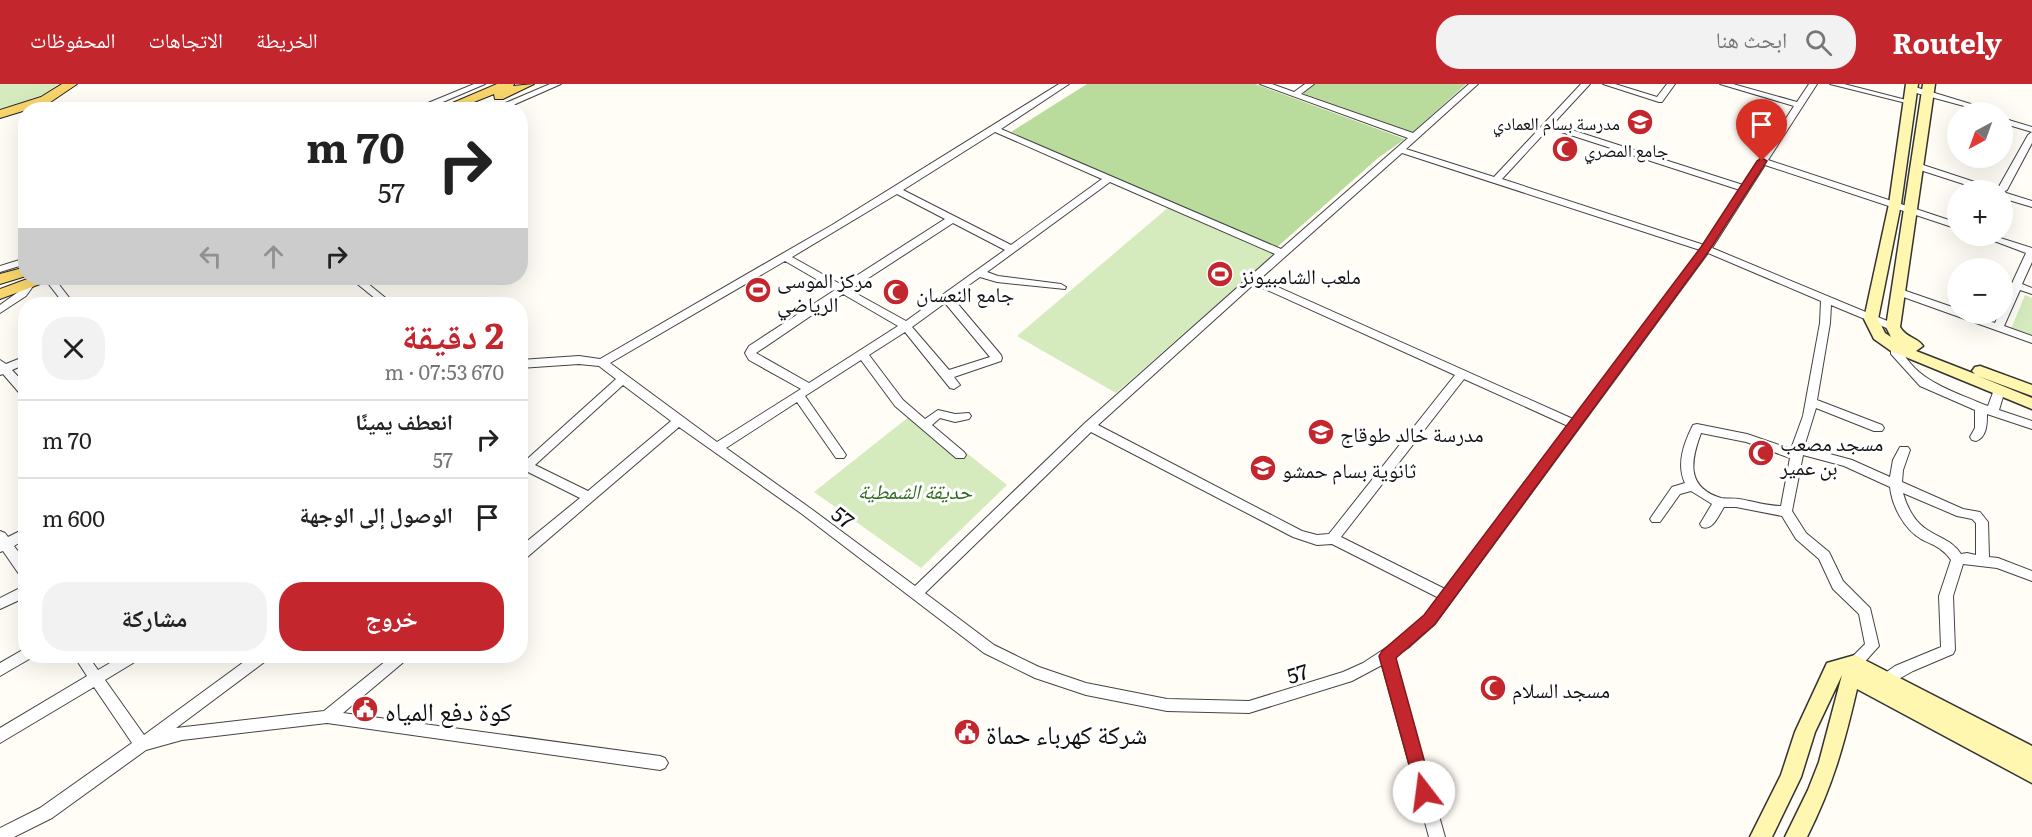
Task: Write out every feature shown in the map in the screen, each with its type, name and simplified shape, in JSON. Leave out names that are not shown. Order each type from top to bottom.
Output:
[{"type":"main road","points":[[37,102],[77,84]]},
{"type":"main road","points":[[455,102],[481,86],[508,84]]},
{"type":"main road","points":[[484,102],[528,84]]},
{"type":"main road","points":[[42,102],[66,88]]},
{"type":"main road","points":[[1927,91],[1893,327],[1898,337],[1904,341],[2032,391]]},
{"type":"main road","points":[[1911,92],[1895,201],[1871,319],[1880,336],[1896,348],[2032,404]]},
{"type":"main road","points":[[0,114],[18,109]]},
{"type":"main road","points":[[0,125],[18,116]]},
{"type":"main road","points":[[0,279],[18,278]]},
{"type":"main road","points":[[0,294],[18,285]]},
{"type":"main road","points":[[1761,837],[1791,777],[1805,732],[1834,669],[1853,669],[1886,680],[2032,756]]},
{"type":"main road","points":[[1853,669],[2032,773]]},
{"type":"main road","points":[[1796,837],[1818,793],[1829,762],[1853,669]]},
{"type":"street","points":[[451,84],[467,95]]},
{"type":"street","points":[[513,102],[557,84]]},
{"type":"street","points":[[528,363],[579,360],[602,363],[787,258],[898,191],[1065,84]]},
{"type":"street","points":[[1264,84],[1415,137]]},
{"type":"street","points":[[1296,94],[1310,84]]},
{"type":"street","points":[[915,595],[1089,426],[1281,253],[1402,150],[1474,84]]},
{"type":"street","points":[[1496,182],[1586,84]]},
{"type":"street","points":[[1607,84],[1659,100],[1671,84]]},
{"type":"street","points":[[1724,84],[1799,105]]},
{"type":"street","name":"57","points":[[602,363],[806,511],[989,649],[1035,672],[1086,689],[1167,705],[1249,707],[1347,677],[1387,656],[1417,632],[1447,596],[1577,424],[1706,249],[1813,84]]},
{"type":"street","points":[[1834,84],[1911,92],[1927,91],[1962,102]]},
{"type":"street","points":[[1927,91],[1953,102]]},
{"type":"street","points":[[443,102],[467,95]]},
{"type":"street","points":[[2013,119],[2032,124]]},
{"type":"street","points":[[2013,124],[2032,130]]},
{"type":"street","points":[[1548,125],[1744,188]]},
{"type":"street","points":[[995,129],[1281,253]]},
{"type":"street","points":[[2009,180],[2032,135]]},
{"type":"street","points":[[1402,150],[1706,249],[1893,327]]},
{"type":"street","points":[[1762,161],[1947,215]]},
{"type":"street","points":[[1917,166],[1960,180]]},
{"type":"street","points":[[717,448],[906,326],[1108,179]]},
{"type":"street","points":[[898,191],[1011,249]]},
{"type":"street","points":[[2013,197],[2032,204]]},
{"type":"street","points":[[1912,206],[1947,221]]},
{"type":"street","points":[[810,389],[750,353],[753,348],[952,219]]},
{"type":"street","points":[[2013,237],[2032,243]]},
{"type":"street","points":[[1998,327],[2032,251],[2013,245]]},
{"type":"street","points":[[787,258],[906,326],[951,380],[997,358],[946,297]]},
{"type":"street","points":[[0,269],[18,263]]},
{"type":"street","points":[[979,273],[997,279],[1061,287]]},
{"type":"street","points":[[1252,279],[1577,424]]},
{"type":"street","points":[[0,309],[22,294],[28,285]]},
{"type":"street","points":[[54,285],[64,297]]},
{"type":"street","points":[[365,285],[379,297]]},
{"type":"street","points":[[2017,286],[2032,291]]},
{"type":"street","points":[[1899,292],[1947,309]]},
{"type":"street","points":[[1826,300],[1825,323],[1812,402],[1796,453],[1786,511],[1801,536],[1824,556],[1838,585],[1865,612],[1872,646],[1853,669]]},
{"type":"street","points":[[1989,324],[2032,340]]},
{"type":"street","points":[[1896,348],[1896,354],[1924,383],[2032,425]]},
{"type":"street","points":[[863,354],[899,403],[960,455]]},
{"type":"street","points":[[18,362],[2,368],[18,385]]},
{"type":"street","points":[[1333,539],[1462,373]]},
{"type":"street","points":[[528,462],[623,379]]},
{"type":"street","points":[[1976,437],[1987,409],[1999,390]]},
{"type":"street","points":[[799,396],[840,455]]},
{"type":"street","points":[[1812,402],[1878,428]]},
{"type":"street","points":[[925,425],[938,414],[955,418],[965,416]]},
{"type":"street","points":[[528,548],[679,421]]},
{"type":"street","points":[[1786,511],[1775,512],[1730,501],[1720,503],[1693,486],[1686,468],[1686,454],[1698,424],[1796,453],[1848,464],[1961,513],[1976,514],[1982,522],[1983,562]]},
{"type":"street","points":[[1089,426],[1298,534],[1317,540],[1333,539],[1447,596]]},
{"type":"street","points":[[1904,450],[1900,456],[1897,494],[1906,516],[1919,531],[1948,546],[1958,560]]},
{"type":"street","points":[[528,467],[589,497]]},
{"type":"street","points":[[1656,519],[1676,490],[1693,486]]},
{"type":"street","points":[[1706,524],[1720,503]]},
{"type":"street","points":[[18,536],[2,542],[18,563]]},
{"type":"street","points":[[1958,560],[1967,558],[1998,563],[2032,576]]},
{"type":"street","points":[[1886,680],[1897,670],[1927,661],[1948,650],[1946,596],[1958,560]]},
{"type":"street","points":[[0,604],[18,594]]},
{"type":"street","points":[[1387,656],[1437,837]]},
{"type":"street","points":[[0,670],[18,659]]},
{"type":"street","points":[[86,663],[142,745]]},
{"type":"street","points":[[0,736],[121,663]]},
{"type":"street","points":[[0,836],[46,813],[253,663]]},
{"type":"street","points":[[327,717],[393,663]]},
{"type":"street","points":[[142,745],[182,733],[327,717],[660,763]]},
{"type":"green space","points":[[0,84],[59,84],[43,95],[0,109]]},
{"type":"green space","points":[[1087,84],[1255,84],[1405,139],[1378,158],[1275,249],[1011,132]]},
{"type":"green space","points":[[1310,84],[1466,84],[1413,132],[1299,92]]},
{"type":"green space","points":[[1170,206],[1274,254],[1116,393],[1017,336]]},
{"type":"green space","points":[[2025,295],[2032,298],[2032,337],[2011,329]]},
{"type":"green space","name":"حديقة الشمطية","points":[[915,412],[1007,485],[921,568],[814,492]]},
{"type":"place","name":"مدرسة بسام العمادي","points":[[1640,122]]},
{"type":"place","name":"جامع المصري","points":[[1565,149]]},
{"type":"place","name":"ملعب الشامبيونز","points":[[1220,274]]},
{"type":"place","name":"مركز الموسى الرياضي","points":[[758,290]]},
{"type":"place","name":"جامع النعسان","points":[[896,292]]},
{"type":"place","name":"مدرسة خالد طوقاج","points":[[1321,432]]},
{"type":"place","name":"مسجد مصعب بن عمير","points":[[1761,453]]},
{"type":"place","name":"ثانوية بسام حمشو","points":[[1263,468]]},
{"type":"place","name":"مسجد السلام","points":[[1493,688]]},
{"type":"place","name":"كوة دفع المياه","points":[[365,709]]},
{"type":"place","name":"شركة كهرباء حماة","points":[[967,732]]},
{"type":"route","points":[[1424,792],[1387,656],[1430,620],[1706,249],[1762,161]]}]
